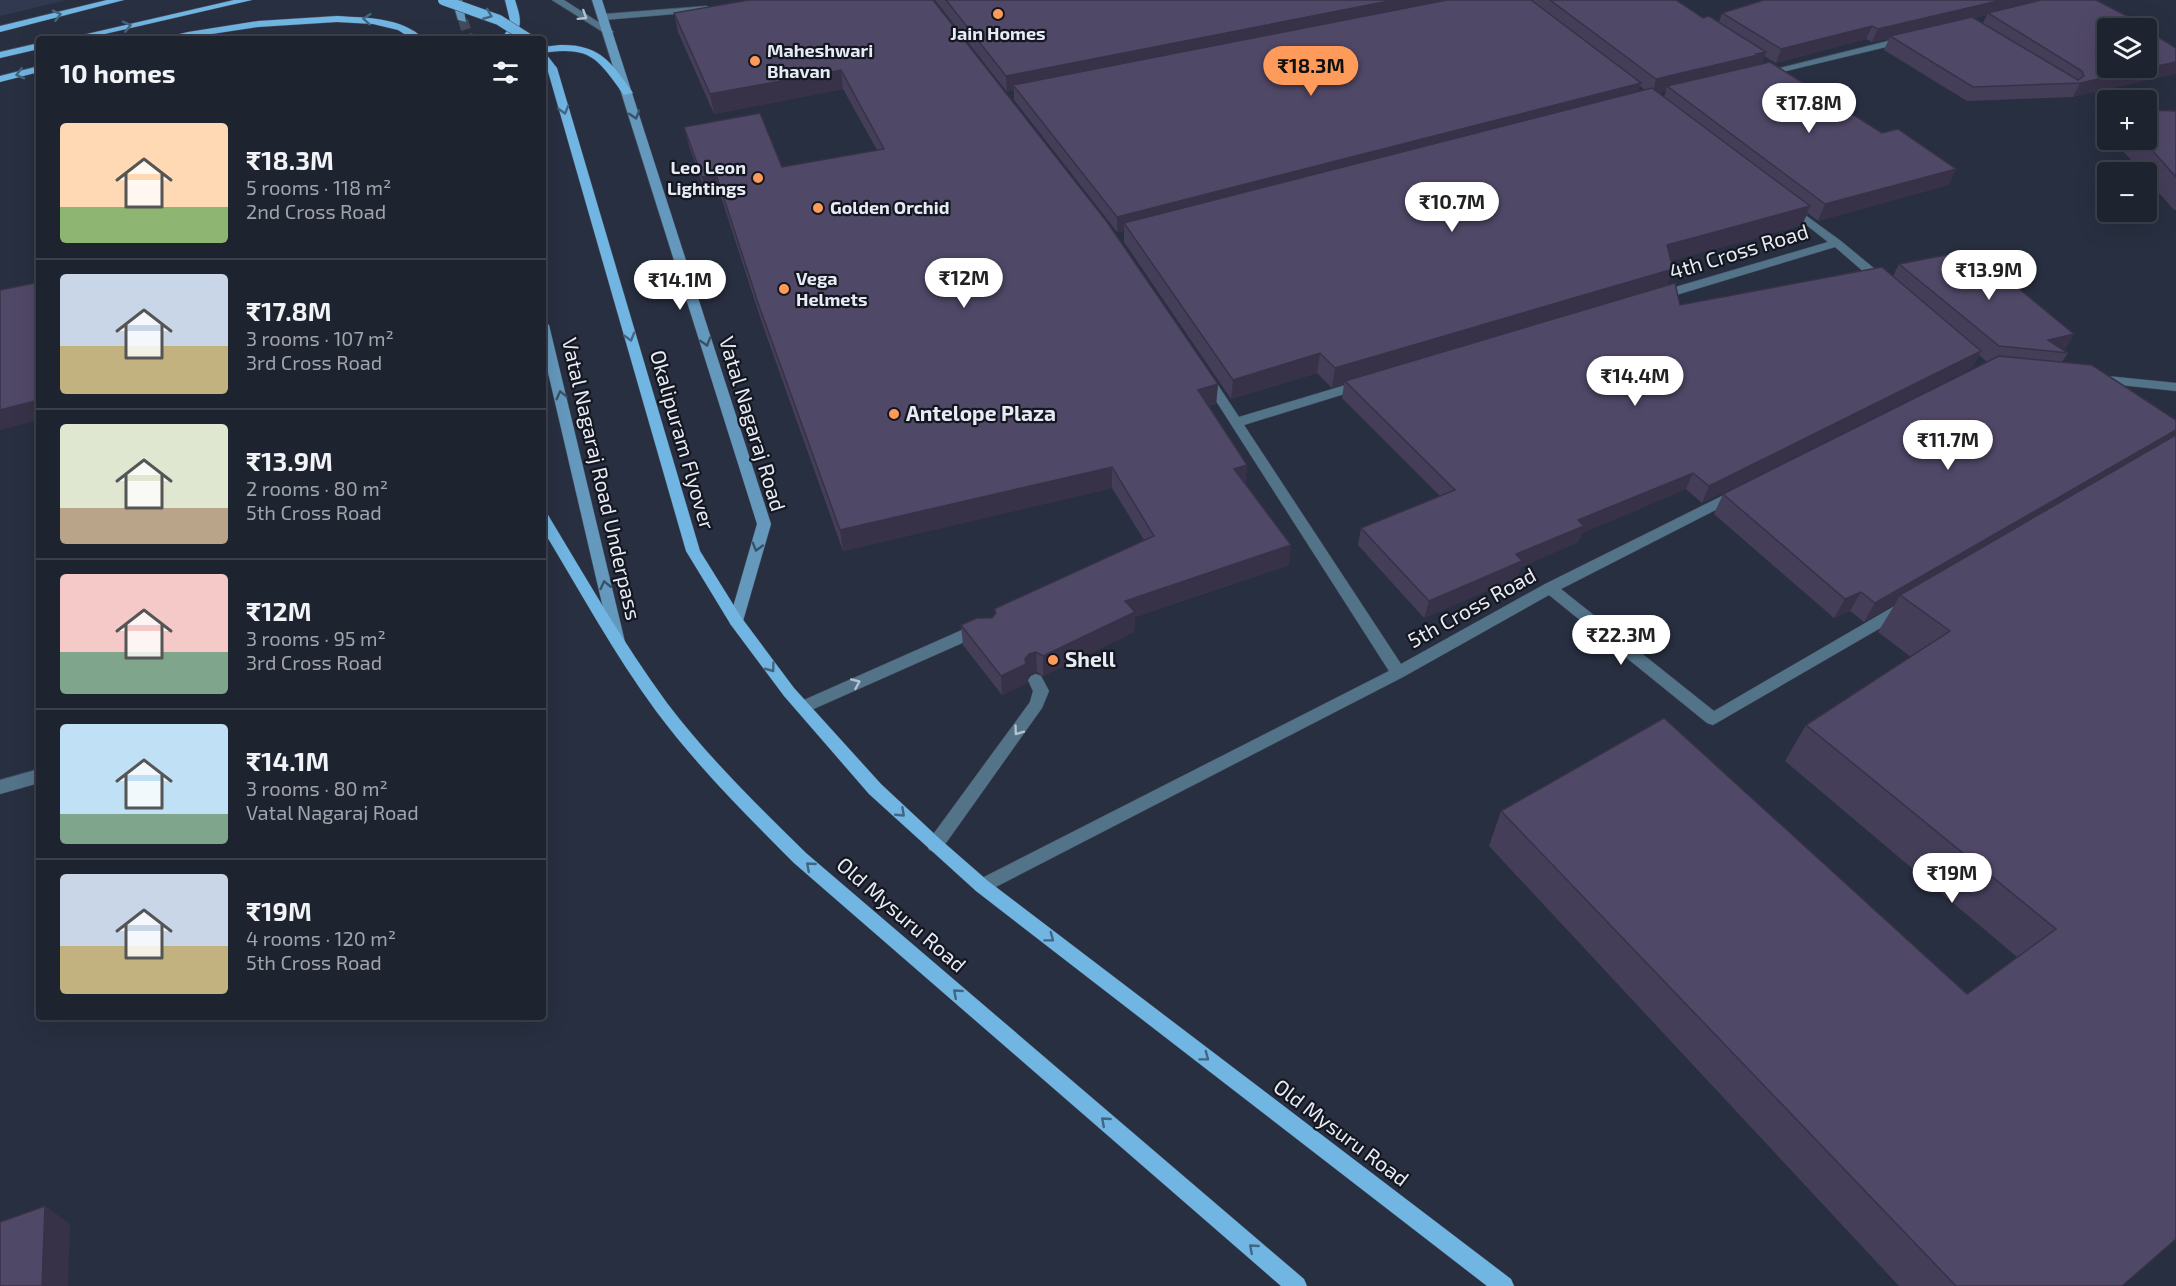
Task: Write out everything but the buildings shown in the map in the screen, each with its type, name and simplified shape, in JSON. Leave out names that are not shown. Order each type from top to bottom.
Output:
[{"type":"main road","points":[[0,29],[119,0]]},
{"type":"main road","points":[[84,36],[247,0]]},
{"type":"main road","points":[[443,0],[485,13],[513,26],[525,36]]},
{"type":"main road","points":[[457,0],[463,20]]},
{"type":"main road","points":[[510,0],[517,23],[515,32],[510,36]]},
{"type":"main road","name":"Vatal Nagaraj Road","points":[[597,0],[764,524],[736,621]]},
{"type":"main road","points":[[180,36],[246,24],[338,18],[388,21],[416,35]]},
{"type":"main road","points":[[546,49],[565,46],[587,49],[607,65],[628,93]]},
{"type":"main road","points":[[0,55],[36,47]]},
{"type":"main road","name":"Okalipuram Flyover","points":[[546,60],[552,68],[693,551],[736,621]]},
{"type":"main road","points":[[0,79],[36,70]]},
{"type":"main road","name":"Vatal Nagaraj Road Underpass","points":[[546,338],[618,642]]},
{"type":"main road","name":"Old Mysuru Road","points":[[546,523],[618,642],[662,707],[724,783],[800,858],[1297,1286]]},
{"type":"main road","name":"Old Mysuru Road","points":[[736,621],[802,707],[875,789],[982,886],[1504,1286]]},
{"type":"street","points":[[557,0],[609,32]]},
{"type":"street","points":[[604,17],[718,8]]},
{"type":"street","points":[[1753,76],[1911,38]]},
{"type":"street","points":[[1766,64],[1776,70]]},
{"type":"street","points":[[1782,201],[1889,287]]},
{"type":"street","name":"4th Cross Road","points":[[1645,300],[1837,243]]},
{"type":"street","points":[[1198,364],[1238,422],[1398,673]]},
{"type":"street","points":[[2086,378],[2176,387]]},
{"type":"street","points":[[1238,422],[1373,381]]},
{"type":"street","name":"5th Cross Road","points":[[982,886],[1398,673],[1550,588],[1752,486]]},
{"type":"street","points":[[1550,588],[1713,719],[1919,598]]},
{"type":"street","points":[[802,707],[976,630],[988,632]]},
{"type":"street","points":[[935,845],[1038,704],[1041,691],[1036,680]]},
{"type":"street","points":[[0,787],[36,777]]},
{"type":"shaded area","points":[[0,0],[67,0],[0,16]]},
{"type":"tunnel","points":[[463,20],[468,36]]},
{"type":"place","name":"Jain Homes","points":[[998,14]]},
{"type":"place","name":"Maheshwari Bhavan","points":[[755,61]]},
{"type":"place","name":"Leo Leon Lightings","points":[[758,178]]},
{"type":"place","name":"Golden Orchid","points":[[818,208]]},
{"type":"place","name":"Vega Helmets","points":[[784,289]]},
{"type":"place","name":"Antelope Plaza","points":[[894,414]]},
{"type":"place","name":"Shell","points":[[1053,660]]}]
